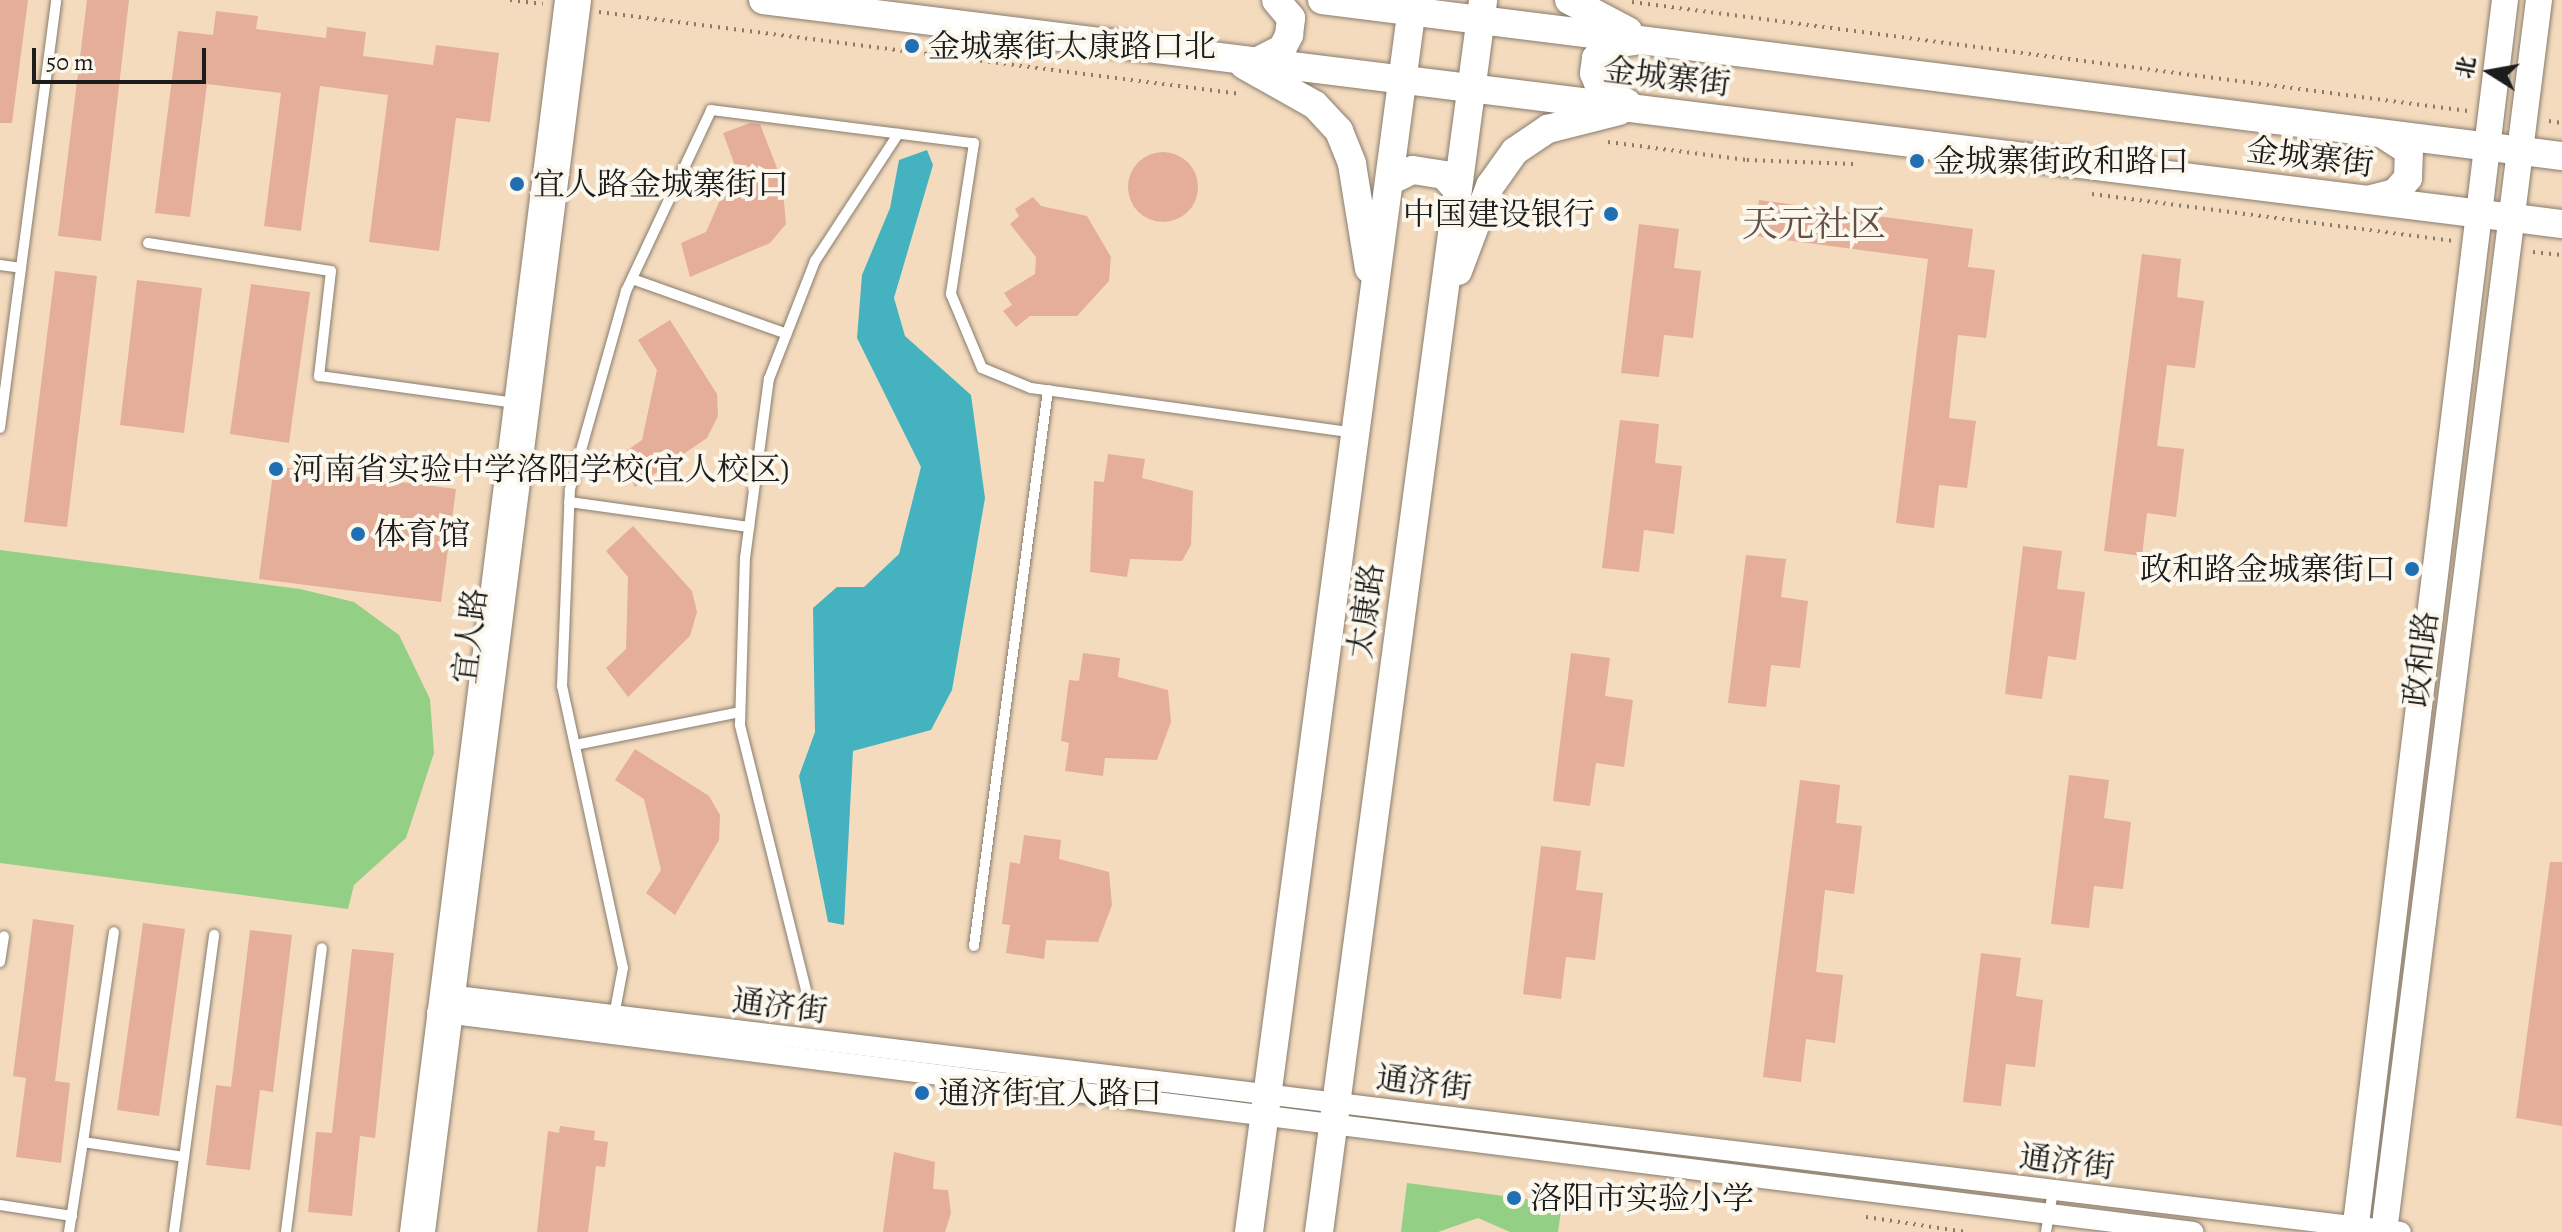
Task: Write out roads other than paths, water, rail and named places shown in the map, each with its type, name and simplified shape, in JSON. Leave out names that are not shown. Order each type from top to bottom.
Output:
[{"type":"main road","name":"金城寨街","points":[[763,0],[2562,224]]},
{"type":"main road","points":[[1246,60],[1282,49],[1289,35],[1291,18],[1276,0]]},
{"type":"main road","name":"金城寨街","points":[[1322,0],[1482,10],[1642,39],[2562,156]]},
{"type":"main road","points":[[1569,0],[1642,39]]},
{"type":"main road","name":"太康路","points":[[1249,1232],[1412,6]]},
{"type":"main road","name":"太康路","points":[[1319,1232],[1482,10]]},
{"type":"main road","points":[[1635,107],[1600,88],[1594,73],[1596,58],[1611,44],[1642,39]]},
{"type":"main road","points":[[1246,60],[1315,105],[1339,131],[1352,164],[1374,301]]},
{"type":"main road","points":[[1440,317],[1490,186],[1515,151],[1548,129],[1635,107]]},
{"type":"main road","points":[[2370,199],[2402,187],[2411,162],[2403,143],[2381,134]]},
{"type":"main road","points":[[1390,181],[1413,170],[1444,175],[1457,190]]},
{"type":"street","name":"政和路","points":[[2355,1229],[2484,146],[2505,0]]},
{"type":"street","name":"政和路","points":[[2390,1231],[2539,0]]},
{"type":"street","name":"宜人路","points":[[410,1232],[446,1004],[573,4]]},
{"type":"street","name":"宜人路","points":[[425,1232],[446,1004]]},
{"type":"street","name":"通济街","points":[[446,1004],[1333,1113],[2048,1223],[2193,1232]]},
{"type":"street","name":"通济街","points":[[1333,1113],[2390,1231]]},
{"type":"lane","points":[[0,428],[56,1]]},
{"type":"lane","points":[[613,1025],[623,968],[562,686],[569,502],[632,279],[711,110],[974,143],[951,294],[982,368],[1048,390],[1356,433]]},
{"type":"lane","points":[[806,990],[740,712],[749,527],[769,379],[815,261],[898,134]]},
{"type":"lane","points":[[148,243],[331,271],[319,376],[522,404]]},
{"type":"lane","points":[[0,265],[21,268]]},
{"type":"lane","points":[[632,279],[787,334]]},
{"type":"lane","points":[[974,946],[1048,390]]},
{"type":"lane","points":[[569,502],[749,527]]},
{"type":"lane","points":[[575,745],[740,712]]},
{"type":"lane","points":[[69,1232],[114,932]]},
{"type":"lane","points":[[174,1232],[214,935]]},
{"type":"lane","points":[[0,962],[4,936]]},
{"type":"lane","points":[[286,1232],[322,948]]},
{"type":"lane","points":[[83,1142],[184,1157]]},
{"type":"lane","points":[[2048,1223],[2053,1191]]},
{"type":"lane","points":[[0,1205],[72,1216]]},
{"type":"water","points":[[927,150],[933,165],[894,298],[905,336],[971,395],[985,498],[952,690],[931,730],[853,751],[844,925],[828,922],[799,776],[815,732],[813,608],[837,587],[864,587],[899,554],[921,467],[857,338],[862,275],[890,208],[899,160]]},
{"type":"place","name":"金城寨街太康路口北","points":[[912,46]]},
{"type":"place","name":"金城寨街政和路口","points":[[1917,161]]},
{"type":"place","name":"宜人路金城寨街口","points":[[517,184]]},
{"type":"place","name":"中国建设银行","points":[[1611,214]]},
{"type":"place","name":"河南省实验中学洛阳学校(宜人校区)","points":[[276,469]]},
{"type":"place","name":"体育馆","points":[[358,534]]},
{"type":"place","name":"政和路金城寨街口","points":[[2412,569]]},
{"type":"place","name":"通济街宜人路口","points":[[922,1093]]},
{"type":"place","name":"洛阳市实验小学","points":[[1514,1198]]},
{"type":"district","name":"天元社区","points":[[1814,224]]}]
